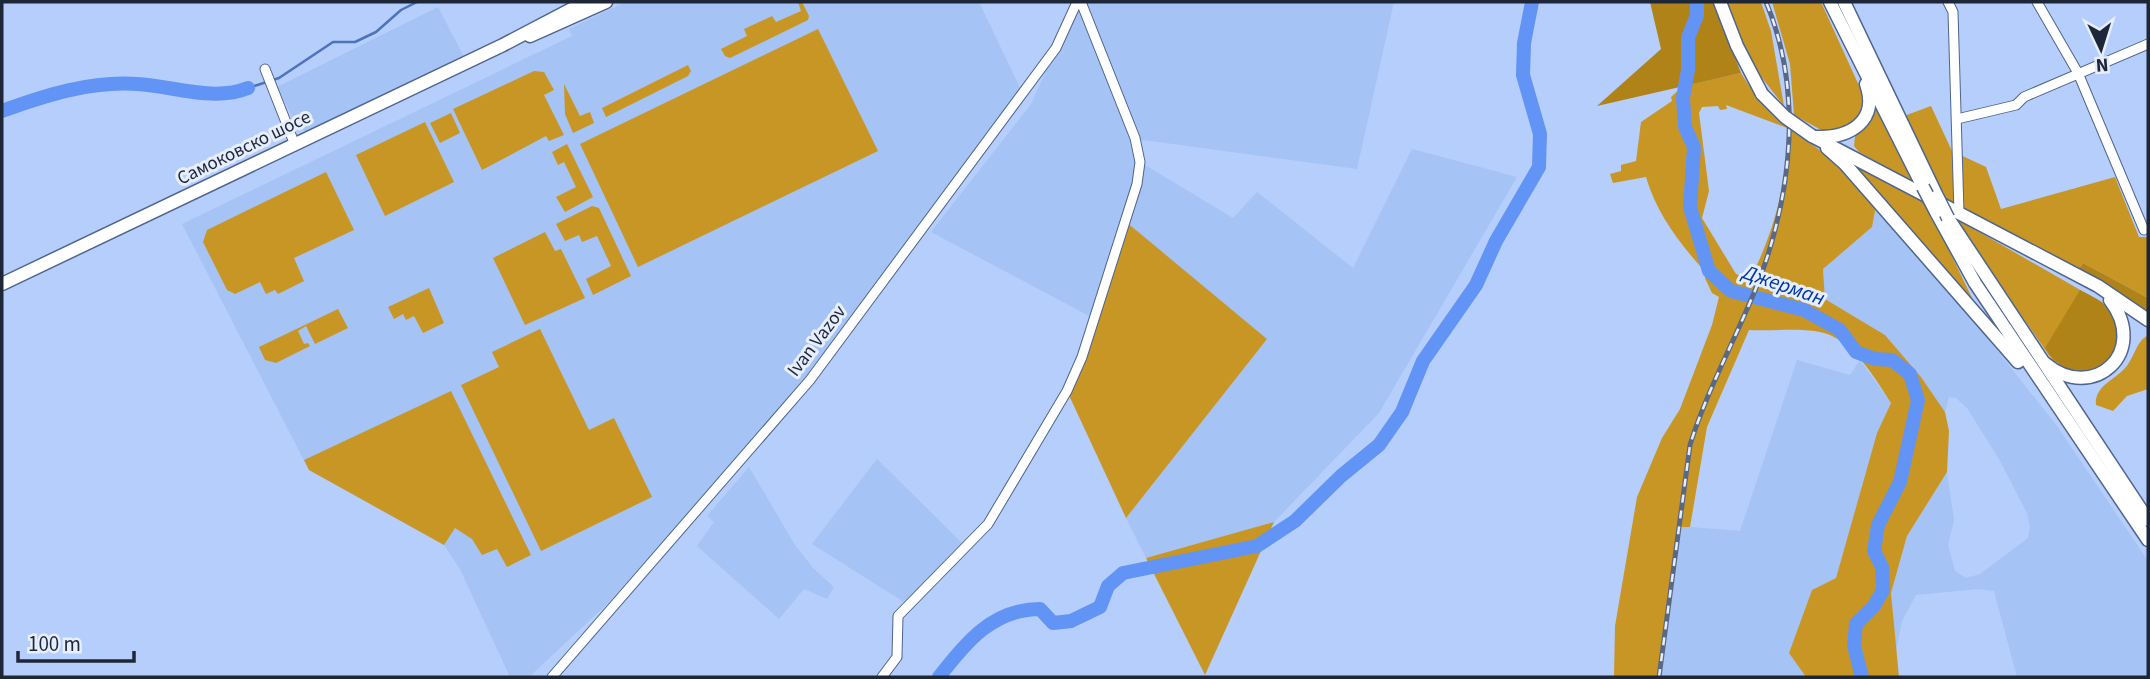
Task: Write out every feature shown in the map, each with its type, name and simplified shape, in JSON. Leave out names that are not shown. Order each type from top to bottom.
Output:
[{"type":"main road","name":"Самоковско шосе","points":[[2,284],[503,45],[585,2]]},
{"type":"main road","name":"Самоковско шосе","points":[[503,45],[546,31],[606,2]]},
{"type":"main road","points":[[1720,2],[1737,46],[1762,94],[1785,117],[1813,136],[1845,164],[2019,363]]},
{"type":"main road","points":[[1830,2],[1923,187],[1948,214],[1969,273],[2019,363],[2148,553]]},
{"type":"main road","points":[[1844,2],[1936,194],[2038,356],[2148,520]]},
{"type":"main road","points":[[1813,136],[1839,136],[1853,131],[1863,122],[1870,100],[1853,48]]},
{"type":"main road","points":[[1853,131],[1850,143],[1854,156]]},
{"type":"main road","points":[[1813,136],[1854,156],[1948,214],[2098,286],[2148,320]]},
{"type":"main road","points":[[1969,273],[2148,540]]},
{"type":"main road","points":[[2038,356],[2054,370],[2076,376],[2105,373],[2120,361],[2126,346],[2126,322],[2098,286]]},
{"type":"street","name":"Ivan Vazov","points":[[552,677],[810,380],[1056,48],[1079,2]]},
{"type":"street","points":[[882,677],[897,657],[898,616],[988,524],[1067,391],[1083,357],[1137,184],[1140,162],[1135,138],[1079,2]]},
{"type":"street","points":[[1948,2],[1953,12],[1957,119],[1948,214]]},
{"type":"street","points":[[2037,2],[2077,73],[2144,229]]},
{"type":"street","points":[[1957,119],[2016,105],[2024,97],[2148,44]]},
{"type":"street","points":[[266,73],[295,145]]},
{"type":"shaded area","points":[[625,2],[979,2],[1020,88],[803,382],[607,604],[529,677],[510,677],[460,569],[444,545],[309,470],[182,224],[572,36],[569,29]]},
{"type":"shaded area","points":[[798,2],[802,2],[809,16],[808,20],[730,58],[725,56],[721,49],[747,36],[744,29],[772,16],[776,22],[801,11]]},
{"type":"shaded area","points":[[1077,2],[1394,2],[1357,169],[1136,139],[1140,162],[1233,218],[1257,192],[1353,268],[1412,149],[1517,177],[1379,413],[1274,522],[1146,558],[1126,518],[1267,339],[1095,319],[931,232],[1031,104]]},
{"type":"shaded area","points":[[1650,2],[1714,2],[1741,73],[1597,106],[1661,49]]},
{"type":"shaded area","points":[[1727,2],[1761,2],[1771,31],[1784,106],[1752,65]]},
{"type":"shaded area","points":[[1772,2],[1821,2],[1861,90],[1860,111],[1848,128],[1823,131],[1794,115],[1790,64]]},
{"type":"shaded area","points":[[438,7],[464,57],[306,132],[295,122],[277,87]]},
{"type":"shaded area","points":[[818,29],[878,151],[638,267],[580,144]]},
{"type":"shaded area","points":[[688,65],[691,71],[688,76],[606,117],[602,108]]},
{"type":"shaded area","points":[[534,71],[544,72],[554,90],[544,95],[564,135],[549,141],[546,136],[482,170],[453,109]]},
{"type":"shaded area","points":[[1741,73],[1769,109],[1822,152],[1876,206],[1872,227],[1823,269],[1825,299],[1885,335],[1921,377],[1945,412],[1949,431],[1947,472],[1907,536],[1891,593],[1899,677],[1806,677],[1789,653],[1812,590],[1836,578],[1877,433],[1891,403],[1861,360],[1832,336],[1794,330],[1749,330],[1707,427],[1690,527],[1679,527],[1659,677],[1614,677],[1615,626],[1637,497],[1662,438],[1680,409],[1712,325],[1719,297],[1712,293],[1705,278],[1707,274],[1663,217],[1646,177],[1613,183],[1610,174],[1621,171],[1621,165],[1636,161],[1641,122],[1672,101],[1671,97],[1683,86]],"holes":[[[1726,105],[1787,128],[1785,167],[1778,206],[1773,225],[1750,279],[1736,274],[1702,218],[1709,191],[1699,113],[1702,107],[1718,106],[1720,110],[1727,109]]]},
{"type":"shaded area","points":[[564,84],[580,116],[590,112],[594,123],[573,133],[565,114]]},
{"type":"shaded area","points":[[1875,100],[1916,183],[1859,152],[1854,146],[1855,136],[1871,119]]},
{"type":"shaded area","points":[[1931,106],[1952,151],[1986,167],[2001,209],[2115,177],[2139,237],[2148,237],[2148,298],[2083,263],[2079,269],[1943,197],[1904,116]]},
{"type":"shaded area","points":[[451,113],[460,133],[440,143],[430,123]]},
{"type":"shaded area","points":[[425,122],[454,182],[385,216],[356,155]]},
{"type":"shaded area","points":[[567,144],[593,197],[565,212],[556,197],[576,187],[564,162],[558,165],[552,152]]},
{"type":"shaded area","points":[[1851,163],[1926,203],[1976,306]]},
{"type":"shaded area","points":[[326,172],[354,230],[294,258],[304,281],[278,294],[275,290],[266,294],[260,282],[235,294],[227,290],[203,242],[207,230]]},
{"type":"shaded area","points":[[592,206],[599,208],[631,276],[593,295],[586,279],[611,266],[597,236],[582,242],[579,235],[565,241],[556,224]]},
{"type":"shaded area","points":[[1876,206],[1959,302],[2057,426],[2148,561],[2148,677],[2017,677],[1994,591],[1978,589],[1916,595],[1902,621],[1896,651],[1891,593],[1907,536],[1947,472],[1954,520],[1948,545],[1955,571],[1966,578],[1980,574],[2028,538],[2030,527],[2027,513],[1999,459],[1967,408],[1956,398],[1949,397],[1945,412],[1921,377],[1885,335],[1825,299],[1823,269],[1872,227]]},
{"type":"shaded area","points":[[1953,217],[2103,303],[2055,364]]},
{"type":"shaded area","points":[[1125,221],[1267,339],[1126,518],[1067,391]]},
{"type":"shaded area","points":[[545,232],[555,251],[561,249],[585,298],[525,325],[493,258]]},
{"type":"shaded area","points":[[2083,263],[2148,298],[2148,314],[2079,269]]},
{"type":"shaded area","points":[[429,288],[444,323],[423,333],[414,316],[406,320],[403,314],[394,319],[388,307]]},
{"type":"shaded area","points":[[2080,290],[2104,304],[2116,321],[2120,338],[2116,353],[2106,365],[2092,372],[2077,373],[2060,365],[2045,348]]},
{"type":"shaded area","points":[[338,309],[348,328],[315,344],[306,326],[298,331],[304,344],[308,343],[310,346],[276,363],[265,360],[259,347]]},
{"type":"shaded area","points":[[540,329],[589,430],[614,418],[652,497],[541,551],[461,385],[499,367],[492,352]]},
{"type":"shaded area","points":[[2148,335],[2148,389],[2127,396],[2113,411],[2096,405],[2098,393],[2126,367],[2141,341]]},
{"type":"shaded area","points":[[1797,360],[1850,375],[1860,360],[1891,403],[1877,433],[1836,578],[1812,590],[1789,653],[1806,677],[1659,677],[1679,526],[1740,531]]},
{"type":"shaded area","points":[[451,391],[531,555],[507,567],[497,549],[482,555],[472,539],[455,528],[444,545],[309,470],[304,460]]},
{"type":"shaded area","points":[[877,459],[962,543],[904,602],[812,544]]},
{"type":"shaded area","points":[[749,467],[795,545],[813,568],[834,587],[827,599],[804,589],[779,619],[697,546],[714,522],[707,516]]},
{"type":"shaded area","points":[[1274,522],[1205,675],[1146,558]]},
{"type":"waterway","points":[[248,88],[279,78],[333,42],[355,42],[376,32],[401,10],[417,2]]},
{"type":"waterway","points":[[939,677],[970,640],[995,621],[1008,615],[1023,610],[1040,609],[1053,623],[1071,621],[1100,607],[1108,586],[1123,573],[1257,546],[1295,521],[1341,476],[1379,445],[1402,412],[1423,361],[1476,285],[1496,241],[1539,167],[1540,134],[1523,75],[1524,43],[1532,2]]},
{"type":"waterway","name":"Джерман","points":[[1697,2],[1697,15],[1688,38],[1688,70],[1683,98],[1685,127],[1694,147],[1690,207],[1709,271],[1731,291],[1804,310],[1840,330],[1856,352],[1875,359],[1892,360],[1910,374],[1918,400],[1900,482],[1878,525],[1874,551],[1882,567],[1883,590],[1874,606],[1856,624],[1854,646],[1862,677]]},
{"type":"waterway","points":[[2,111],[52,95],[102,85],[151,85],[221,94],[248,88]]},
{"type":"railway","points":[[1659,677],[1690,445],[1705,402],[1760,278],[1780,211],[1786,176],[1789,105],[1785,70],[1778,36],[1766,2]]}]
